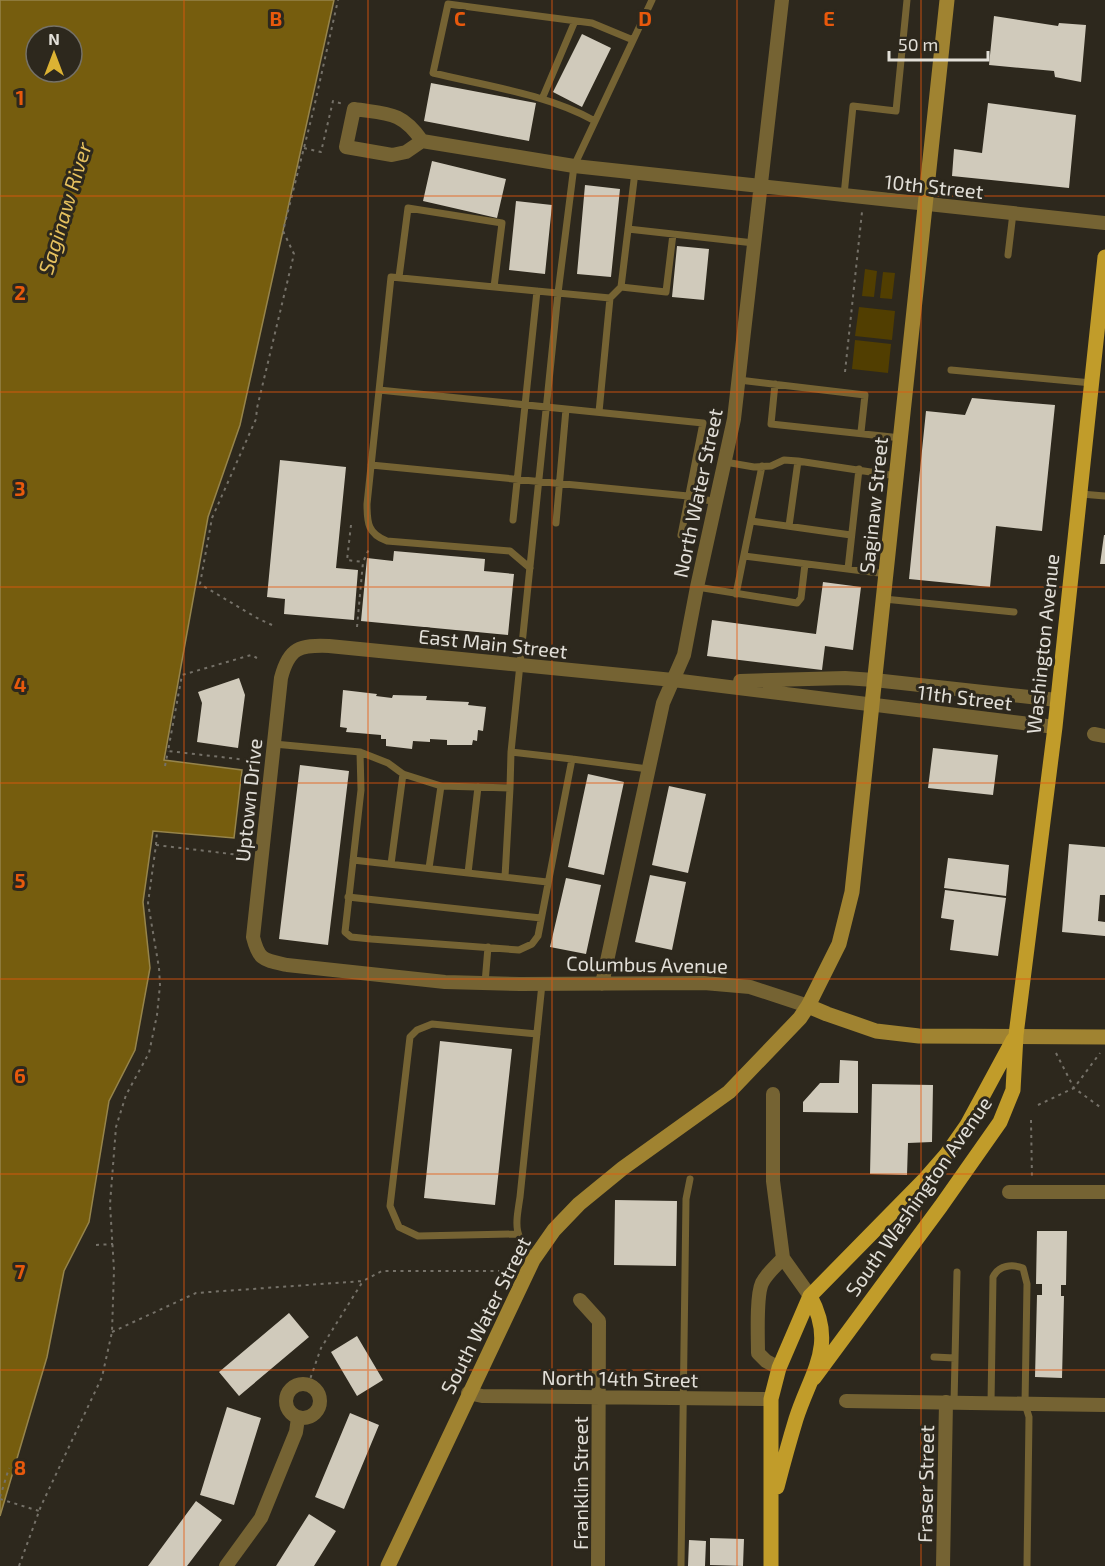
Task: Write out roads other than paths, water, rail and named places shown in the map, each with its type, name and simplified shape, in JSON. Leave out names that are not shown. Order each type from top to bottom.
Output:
[{"type":"main road","name":"Washington Avenue","points":[[1016,1035],[1058,700],[1105,257]]},
{"type":"main road","name":"South Washington Avenue","points":[[810,1296],[946,1155],[967,1125],[1016,1035]]},
{"type":"main road","name":"South Washington Avenue","points":[[814,1378],[934,1216],[1000,1122],[1013,1090],[1016,1035]]},
{"type":"main road","points":[[771,1566],[771,1399],[779,1368],[810,1296]]},
{"type":"main road","points":[[772,1503],[797,1417],[814,1378],[821,1346],[822,1330],[819,1313],[810,1296]]},
{"type":"street","name":"North Water Street","points":[[602,984],[663,703],[684,655],[734,419],[782,0]]},
{"type":"street","name":"Saginaw Street","points":[[808,1005],[839,944],[852,892],[947,0]]},
{"type":"street","points":[[354,109],[397,116],[412,125],[422,141],[406,152],[392,155],[346,147],[354,109]]},
{"type":"street","name":"10th Street","points":[[422,141],[574,166],[1105,223]]},
{"type":"street","name":"East Main Street","points":[[291,654],[309,645],[693,682],[871,706]]},
{"type":"street","name":"Uptown Drive","points":[[257,953],[253,937],[281,678],[291,654]]},
{"type":"street","name":"East Main Street","points":[[693,682],[834,678],[874,680],[1058,700]]},
{"type":"street","name":"11th Street","points":[[871,706],[1054,727]]},
{"type":"street","name":"Columbus Avenue","points":[[257,953],[267,961],[287,965],[445,982],[602,984],[693,982],[750,987],[808,1005],[876,1031],[919,1036],[1105,1036]]},
{"type":"street","name":"South Water Street","points":[[388,1566],[533,1260],[554,1230],[579,1204],[623,1168],[729,1092],[800,1018],[808,1005]]},
{"type":"street","points":[[773,1094],[773,1181],[783,1258],[810,1296]]},
{"type":"street","points":[[1009,1192],[1105,1192]]},
{"type":"street","points":[[779,1368],[766,1361],[758,1353],[759,1304],[761,1285],[783,1258]]},
{"type":"street","name":"Franklin Street","points":[[580,1300],[599,1321],[598,1566]]},
{"type":"street","points":[[297,1385],[308,1385],[317,1392],[320,1398],[318,1409],[310,1417],[298,1418],[293,1416],[286,1407],[286,1397],[288,1392],[297,1385]]},
{"type":"street","name":"North 14th Street","points":[[468,1393],[771,1399]]},
{"type":"street","points":[[846,1401],[1105,1405]]},
{"type":"street","name":"Fraser Street","points":[[943,1566],[950,1403]]},
{"type":"street","points":[[226,1566],[261,1518],[296,1432],[298,1418]]},
{"type":"lane","points":[[505,877],[511,752],[558,293],[574,166],[651,0]]},
{"type":"lane","points":[[844,195],[853,106],[896,111],[907,0]]},
{"type":"lane","points":[[595,121],[542,99],[433,73],[448,4],[592,23],[633,40]]},
{"type":"lane","points":[[542,99],[575,21]]},
{"type":"lane","points":[[599,412],[610,298],[621,286],[635,172]]},
{"type":"lane","points":[[399,278],[408,208],[502,223],[494,287]]},
{"type":"lane","points":[[1008,255],[1013,213]]},
{"type":"lane","points":[[628,229],[754,243]]},
{"type":"lane","points":[[621,286],[666,292],[673,234]]},
{"type":"lane","points":[[530,568],[510,551],[387,541],[377,537],[370,529],[367,518],[371,465],[391,277],[610,298]]},
{"type":"lane","points":[[513,520],[537,291]]},
{"type":"lane","points":[[951,370],[1092,383]]},
{"type":"lane","points":[[739,380],[865,395],[861,432]]},
{"type":"lane","points":[[775,384],[771,424],[901,438]]},
{"type":"lane","points":[[379,390],[703,423],[681,535]]},
{"type":"lane","points":[[556,523],[566,409]]},
{"type":"lane","points":[[725,462],[771,466],[784,460],[798,461],[897,476]]},
{"type":"lane","points":[[789,526],[798,461]]},
{"type":"lane","points":[[371,465],[688,496],[716,502]]},
{"type":"lane","points":[[736,594],[762,466]]},
{"type":"lane","points":[[848,569],[858,469]]},
{"type":"lane","points":[[1080,494],[1105,496]]},
{"type":"lane","points":[[751,521],[851,535]]},
{"type":"lane","points":[[744,556],[887,574]]},
{"type":"lane","points":[[697,587],[797,603],[801,598],[804,564]]},
{"type":"lane","points":[[884,599],[1014,612]]},
{"type":"lane","points":[[274,744],[360,752],[388,763],[403,774],[441,786],[510,788]]},
{"type":"lane","points":[[360,752],[361,790],[345,932],[351,937],[519,950],[532,945],[538,936],[572,759]]},
{"type":"lane","points":[[511,752],[648,768]]},
{"type":"lane","points":[[391,864],[403,774]]},
{"type":"lane","points":[[429,868],[441,786]]},
{"type":"lane","points":[[468,873],[478,787]]},
{"type":"lane","points":[[353,860],[547,882]]},
{"type":"lane","points":[[348,897],[541,918]]},
{"type":"lane","points":[[485,983],[488,947]]},
{"type":"lane","points":[[533,1260],[516,1234],[542,984]]},
{"type":"lane","points":[[516,1234],[418,1236],[399,1227],[390,1206],[410,1037],[417,1030],[432,1024],[537,1034]]},
{"type":"lane","points":[[681,1566],[686,1198],[690,1179]]},
{"type":"lane","points":[[991,1403],[993,1277],[1001,1268],[1016,1266],[1023,1268],[1027,1284],[1025,1404],[1029,1417],[1027,1566]]},
{"type":"lane","points":[[950,1403],[955,1358],[957,1272]]},
{"type":"lane","points":[[934,1358],[955,1358]]},
{"type":"water","name":"Saginaw River","points":[[0,0],[334,0],[240,425],[208,517],[164,760],[242,770],[234,838],[153,831],[143,902],[150,968],[135,1050],[109,1101],[89,1222],[64,1271],[47,1357],[0,1516]]}]
